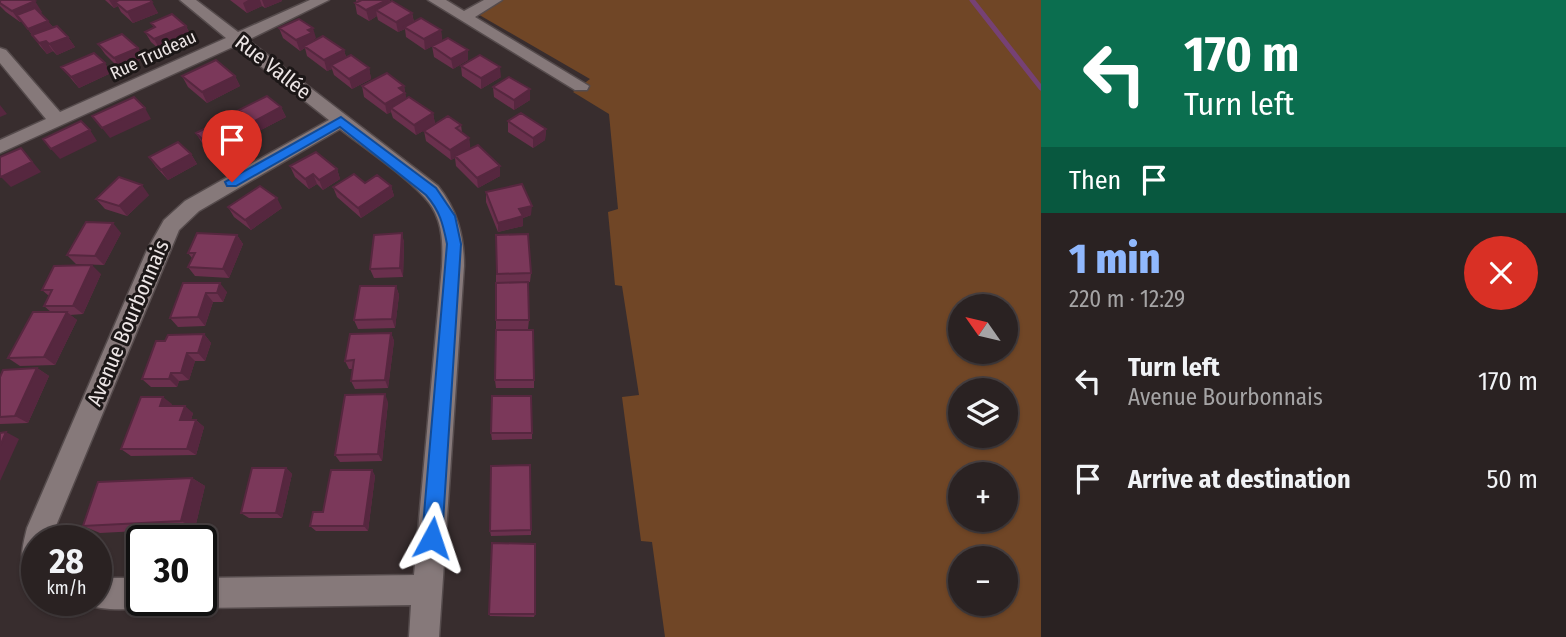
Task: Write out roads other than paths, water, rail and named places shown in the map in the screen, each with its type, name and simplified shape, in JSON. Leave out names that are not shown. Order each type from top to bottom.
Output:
[{"type":"street","name":"Rue Vallée","points":[[187,0],[431,191],[448,216],[452,231],[453,266],[424,637]]},
{"type":"street","name":"Rue Trudeau","points":[[0,146],[323,0]]},
{"type":"street","points":[[435,0],[581,86]]},
{"type":"street","points":[[464,17],[495,0]]},
{"type":"street","points":[[0,53],[57,120]]},
{"type":"street","name":"Avenue Bourbonnais","points":[[42,525],[171,225],[210,194],[341,121]]},
{"type":"street","points":[[217,593],[428,590]]},
{"type":"waterway","points":[[972,0],[1041,88]]}]
